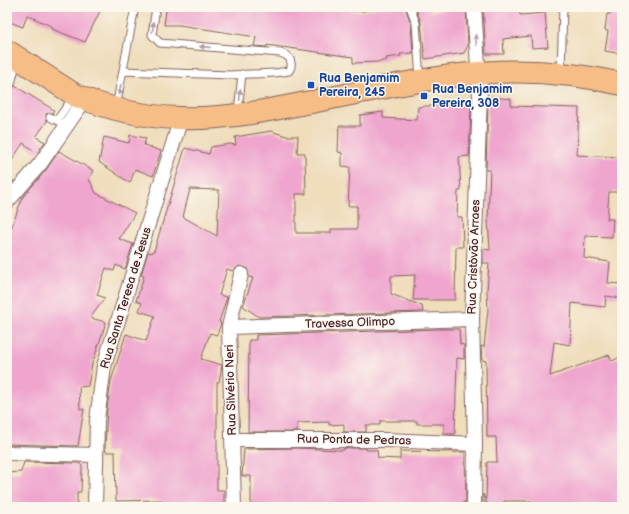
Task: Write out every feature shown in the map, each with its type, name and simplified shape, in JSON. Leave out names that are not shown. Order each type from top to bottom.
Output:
[{"type":"main road","points":[[12,54],[80,97],[116,109],[159,117],[182,118],[238,115],[420,81],[479,73],[560,74],[622,84]]},
{"type":"street","name":"Rua Cristóvão Arraes","points":[[474,7],[479,73],[472,319],[475,444],[474,507]]},
{"type":"street","points":[[7,202],[40,164],[62,123],[80,97]]},
{"type":"street","name":"Rua Santa Teresa de Jesus","points":[[95,507],[97,420],[104,366],[182,118]]},
{"type":"street","name":"Rua Silvério Neri","points":[[234,507],[229,328],[241,274]]},
{"type":"street","name":"Travessa Olimpo","points":[[229,328],[472,319]]},
{"type":"street","name":"Rua Ponta de Pedras","points":[[232,440],[387,440],[475,444]]},
{"type":"street","points":[[7,453],[96,455]]},
{"type":"lane","points":[[116,109],[135,7]]},
{"type":"lane","points":[[123,71],[242,74],[284,72],[289,70],[292,63],[291,59],[285,54],[160,43],[152,35],[156,7]]},
{"type":"lane","points":[[410,7],[416,23],[420,81]]},
{"type":"lane","points":[[560,74],[563,7]]},
{"type":"lane","points":[[11,84],[12,54]]},
{"type":"lane","points":[[238,115],[242,74]]},
{"type":"lane","points":[[50,117],[62,123]]},
{"type":"building","points":[[7,7],[102,7],[85,42],[52,29],[53,27],[27,15],[23,27],[7,21]]},
{"type":"building","points":[[170,7],[351,7],[351,11],[364,11],[379,7],[405,7],[411,24],[413,53],[400,54],[401,56],[386,58],[387,60],[378,62],[353,63],[353,57],[267,45],[267,47],[254,46],[256,37],[179,25],[164,25],[166,10],[169,10]]},
{"type":"building","points":[[415,7],[429,7],[430,11],[466,8],[468,46],[464,53],[425,59],[421,22]]},
{"type":"building","points":[[483,7],[519,7],[520,15],[545,13],[548,47],[532,48],[531,36],[503,39],[504,54],[486,54]]},
{"type":"building","points":[[611,7],[622,7],[622,54],[605,51],[608,31],[605,30],[607,14],[610,14]]},
{"type":"building","points":[[15,86],[54,110],[52,113],[46,114],[47,121],[36,137],[45,142],[37,153],[23,143],[7,168],[7,87],[12,89]]},
{"type":"building","points":[[488,98],[511,99],[511,106],[579,108],[577,155],[622,157],[622,192],[609,192],[607,219],[613,219],[612,237],[585,236],[584,258],[610,262],[608,283],[622,284],[622,298],[606,296],[605,307],[572,303],[570,345],[554,342],[550,376],[609,355],[612,361],[622,356],[622,507],[532,507],[532,501],[504,501],[504,507],[487,507],[487,502],[483,502],[483,494],[486,501],[487,462],[497,462],[496,437],[487,437],[486,361],[482,360],[481,346],[484,347],[488,310],[487,291],[489,263],[483,263],[483,249],[490,250],[488,221],[490,170],[486,170]]},
{"type":"building","points":[[471,106],[469,156],[459,157],[461,191],[458,191],[457,217],[462,217],[463,247],[456,247],[455,300],[413,300],[415,275],[391,276],[391,294],[422,306],[423,312],[259,317],[243,306],[253,278],[249,277],[247,268],[239,266],[233,271],[227,269],[219,295],[227,297],[219,322],[221,323],[217,335],[210,333],[201,359],[222,365],[219,382],[217,382],[217,490],[224,490],[224,507],[161,507],[161,500],[116,501],[115,452],[106,452],[105,448],[107,410],[111,381],[126,334],[146,341],[155,316],[139,311],[142,303],[136,301],[144,276],[141,275],[148,252],[152,253],[154,251],[185,148],[209,154],[211,147],[230,144],[236,145],[235,137],[271,131],[286,136],[298,136],[297,153],[305,153],[306,194],[296,194],[296,233],[331,233],[331,229],[357,229],[357,206],[348,206],[350,167],[342,166],[342,153],[338,152],[339,126],[360,126],[360,115],[383,112],[383,118],[417,120],[418,107]],"holes":[[[190,189],[219,190],[217,236],[183,217]]]},
{"type":"building","points":[[130,135],[146,138],[144,145],[161,151],[153,176],[135,169],[130,183],[99,162],[104,137],[129,143]]},
{"type":"building","points":[[59,151],[94,171],[89,179],[96,193],[135,213],[119,239],[133,244],[125,269],[116,265],[114,271],[106,268],[97,295],[105,298],[90,318],[106,322],[94,359],[93,358],[88,386],[79,387],[80,409],[84,409],[78,446],[7,444],[7,227],[11,229],[22,198],[46,170]]},
{"type":"building","points":[[7,174],[14,181],[7,189]]},
{"type":"building","points":[[459,329],[460,344],[464,345],[464,359],[457,358],[455,434],[444,434],[444,424],[417,424],[417,421],[380,421],[380,425],[366,425],[366,432],[344,432],[344,424],[329,425],[329,422],[297,423],[297,432],[248,432],[249,340],[256,340],[256,335]]},
{"type":"building","points":[[297,448],[344,450],[344,448],[366,448],[366,450],[377,450],[378,458],[400,459],[400,451],[465,452],[466,502],[463,502],[463,507],[251,507],[251,476],[242,476],[244,449]]},
{"type":"building","points":[[24,462],[79,463],[82,466],[81,492],[77,492],[77,507],[7,507],[7,473],[21,472]]},
{"type":"place","name":"Rua Benjamim Pereira, 245","points":[[311,85]]},
{"type":"place","name":"Rua Benjamim Pereira, 308","points":[[424,96]]}]
